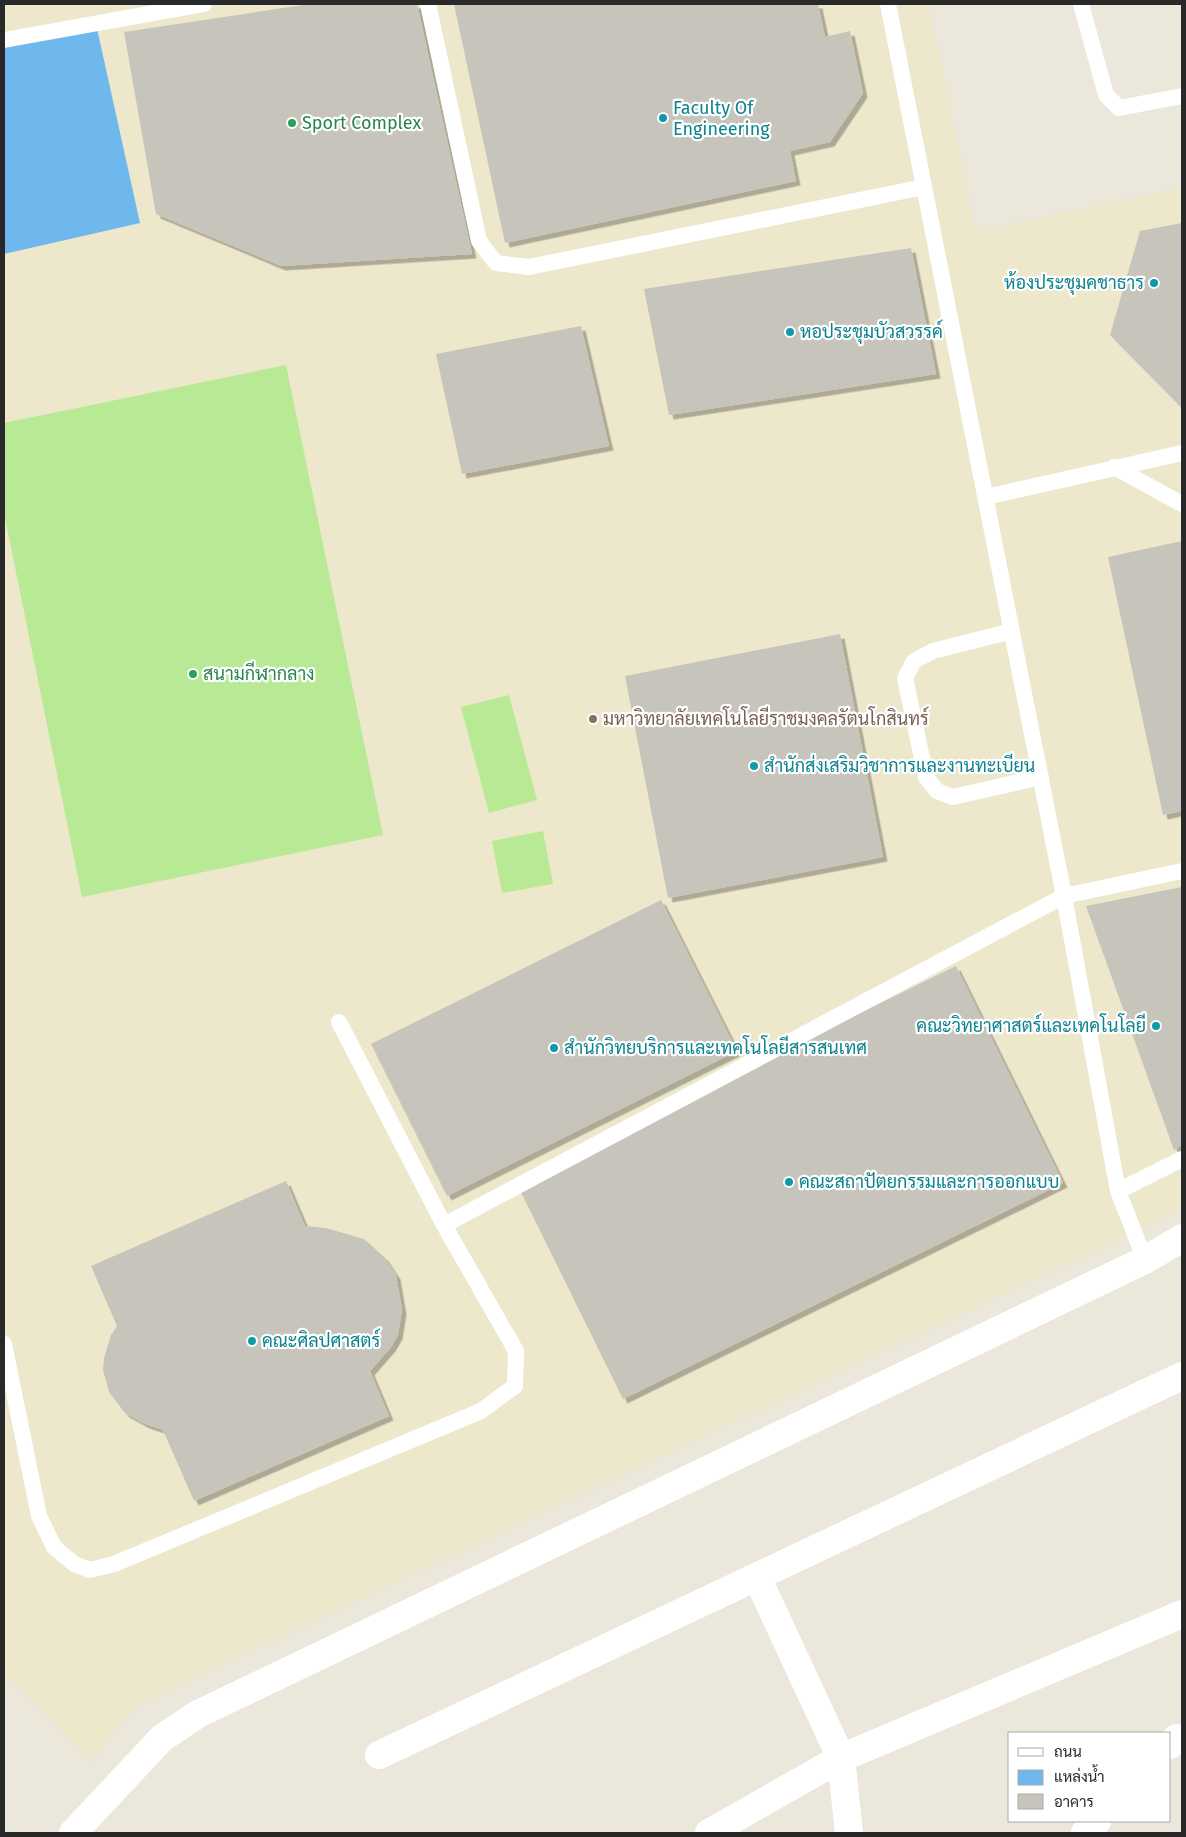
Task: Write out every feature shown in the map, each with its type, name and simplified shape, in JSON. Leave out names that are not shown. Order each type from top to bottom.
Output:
[{"type":"street","points":[[73,1833],[162,1738],[198,1714],[1145,1260],[1182,1238]]},
{"type":"street","points":[[379,1755],[1182,1376]]},
{"type":"street","points":[[757,1577],[841,1758],[849,1833]]},
{"type":"street","points":[[710,1833],[841,1758],[1182,1614]]},
{"type":"street","points":[[1085,1833],[1096,1822]]},
{"type":"lane","points":[[4,40],[149,9],[204,4]]},
{"type":"lane","points":[[428,4],[479,240],[496,263],[528,267],[924,187]]},
{"type":"lane","points":[[888,4],[1064,896],[1118,1191],[1145,1260]]},
{"type":"lane","points":[[1081,4],[1106,95],[1119,108],[1182,96]]},
{"type":"lane","points":[[986,496],[1182,453]]},
{"type":"lane","points":[[1114,468],[1182,504]]},
{"type":"lane","points":[[1012,631],[933,651],[914,661],[905,678],[926,777],[937,791],[953,797],[1041,778]]},
{"type":"lane","points":[[444,1226],[1064,896],[1182,871]]},
{"type":"lane","points":[[4,1344],[39,1516],[54,1547],[74,1564],[90,1570],[114,1564],[481,1411],[515,1386],[516,1351],[444,1226],[338,1022]]},
{"type":"lane","points":[[1118,1191],[1182,1159]]},
{"type":"shaded area","name":"มหาวิทยาลัยเทคโนโลยีราชมงคลรัตนโกสินทร์","points":[[4,4],[929,4],[975,232],[1182,188],[1182,1205],[1155,1222],[141,1703],[89,1761],[4,1674]]},
{"type":"green space","name":"สนามกีฬากลาง","points":[[286,365],[383,835],[82,897],[4,513],[4,423]]},
{"type":"green space","points":[[509,695],[537,800],[489,813],[461,707]]},
{"type":"green space","points":[[543,831],[553,884],[502,893],[492,841]]},
{"type":"water","points":[[96,24],[140,223],[4,254],[4,45]]},
{"type":"building","name":"Sport Complex","points":[[310,4],[417,4],[472,254],[281,266],[156,214],[124,32]]},
{"type":"building","name":"Faculty Of Engineering","points":[[454,4],[818,4],[825,37],[850,31],[863,93],[830,142],[790,151],[796,181],[505,243]]},
{"type":"building","name":"ห้องประชุมคชาธาร","points":[[1182,223],[1182,408],[1110,335],[1140,231]]},
{"type":"building","name":"หอประชุมบัวสวรรค์","points":[[911,248],[936,374],[669,415],[644,289]]},
{"type":"building","points":[[581,326],[609,446],[462,474],[436,354]]},
{"type":"building","points":[[1182,541],[1182,811],[1163,815],[1108,557]]},
{"type":"building","name":"สำนักส่งเสริมวิชาการและงานทะเบียน","points":[[840,634],[883,857],[668,898],[625,676]]},
{"type":"building","name":"คณะวิทยาศาสตร์และเทคโนโลยี","points":[[1182,887],[1182,1145],[1174,1150],[1086,906]]},
{"type":"building","name":"สำนักวิทยบริการและเทคโนโลยีสารสนเทศ","points":[[661,900],[737,1051],[447,1196],[371,1044]]},
{"type":"building","name":"คณะสถาปัตยกรรมและการออกแบบ","points":[[956,966],[1063,1183],[623,1399],[516,1182]]},
{"type":"building","name":"คณะศิลปศาสตร์","points":[[286,1181],[305,1226],[326,1228],[364,1239],[384,1257],[396,1275],[402,1310],[398,1335],[391,1347],[370,1371],[389,1416],[194,1501],[163,1430],[145,1424],[125,1413],[109,1392],[103,1370],[104,1358],[111,1335],[117,1326],[91,1266]]},
{"type":"place","name":"Faculty Of Engineering","points":[[663,118]]},
{"type":"place","name":"Sport Complex","points":[[292,123]]},
{"type":"place","name":"ห้องประชุมคชาธาร","points":[[1154,283]]},
{"type":"place","name":"หอประชุมบัวสวรรค์","points":[[790,332]]},
{"type":"place","name":"สนามกีฬากลาง","points":[[193,674]]},
{"type":"place","name":"มหาวิทยาลัยเทคโนโลยีราชมงคลรัตนโกสินทร์","points":[[593,719]]},
{"type":"place","name":"สำนักส่งเสริมวิชาการและงานทะเบียน","points":[[754,766]]},
{"type":"place","name":"คณะวิทยาศาสตร์และเทคโนโลยี","points":[[1156,1026]]},
{"type":"place","name":"สำนักวิทยบริการและเทคโนโลยีสารสนเทศ","points":[[554,1048]]},
{"type":"place","name":"คณะสถาปัตยกรรมและการออกแบบ","points":[[789,1182]]},
{"type":"place","name":"คณะศิลปศาสตร์","points":[[252,1341]]}]
